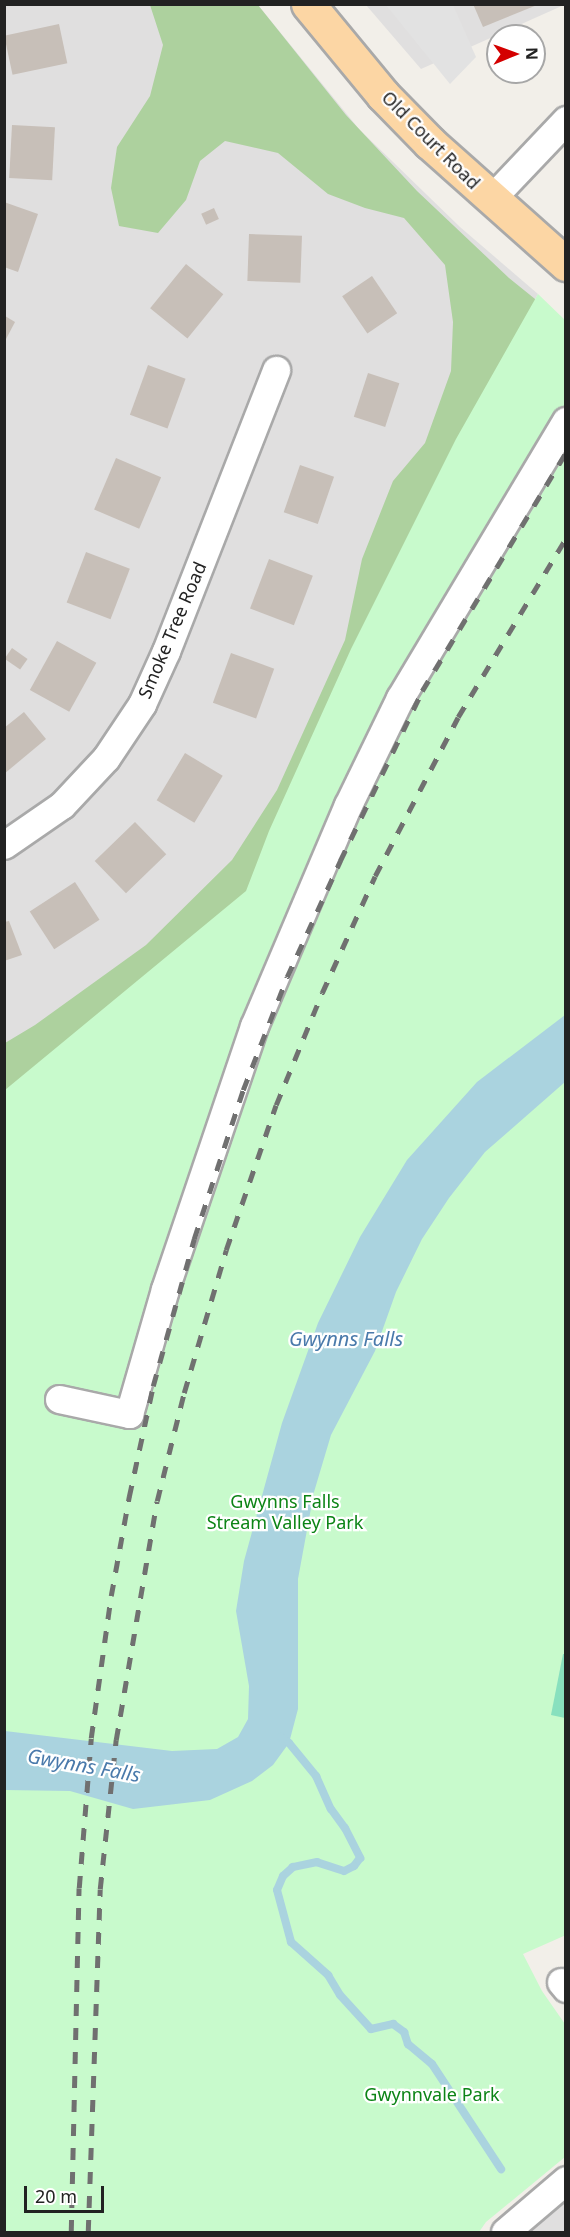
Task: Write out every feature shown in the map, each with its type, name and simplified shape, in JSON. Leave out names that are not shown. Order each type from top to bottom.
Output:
[{"type":"main road","name":"Old Court Road","points":[[308,4],[383,95],[491,199],[566,264]]},
{"type":"street","points":[[491,199],[566,120]]},
{"type":"street","name":"Smoke Tree Road","points":[[4,845],[16,840],[69,797],[106,758],[142,704],[166,651],[276,370]]},
{"type":"street","points":[[59,1399],[129,1414],[165,1289],[254,1026],[348,805],[400,698],[566,421]]},
{"type":"street","points":[[505,2232],[566,2180]]},
{"type":"shaded area","points":[[5,5],[258,5],[359,129],[460,227],[538,294],[456,439],[269,831],[5,1090]]},
{"type":"shaded area","points":[[366,5],[564,5],[522,24],[486,24],[486,40],[421,69]]},
{"type":"shaded area","points":[[386,5],[453,5],[476,57],[450,84]]},
{"type":"shaded area","points":[[565,2199],[565,2232],[528,2232],[554,2209]]},
{"type":"green space","points":[[150,5],[258,5],[346,115],[417,191],[509,278],[566,324],[5,1342],[5,1043],[35,1025],[146,945],[232,860],[277,790],[345,640],[362,559],[393,481],[425,443],[451,371],[453,322],[445,265],[404,218],[365,208],[328,194],[278,153],[225,141],[200,161],[186,200],[158,233],[119,226],[111,188],[117,147],[150,96],[163,45]]},
{"type":"green space","name":"Gwynns Falls Stream Valley Park","points":[[538,294],[566,321],[566,1935],[523,1954],[542,1991],[565,2024],[565,2157],[486,2222],[479,2232],[5,2232],[5,1090],[246,891],[269,831],[351,649],[456,439]]},
{"type":"green space","points":[[563,1654],[566,1654],[565,1718],[551,1715]]},
{"type":"water","name":"Gwynns Falls","points":[[565,1015],[565,1082],[485,1152],[449,1198],[422,1239],[396,1292],[375,1351],[331,1435],[314,1492],[298,1579],[298,1709],[289,1743],[273,1765],[252,1781],[210,1800],[133,1809],[70,1791],[5,1790],[5,1731],[172,1751],[217,1749],[238,1737],[248,1719],[249,1686],[236,1611],[244,1561],[282,1423],[318,1323],[360,1237],[407,1160],[477,1082]]},
{"type":"building","points":[[473,4],[537,4],[486,24],[483,27]]},
{"type":"building","points":[[59,24],[67,63],[13,75],[4,36]]},
{"type":"building","points":[[12,125],[55,127],[52,180],[9,178]]},
{"type":"building","points":[[4,202],[38,214],[18,272],[4,267]]},
{"type":"building","points":[[214,208],[219,219],[206,225],[201,214]]},
{"type":"building","points":[[249,234],[302,236],[300,283],[247,281]]},
{"type":"building","points":[[186,264],[223,294],[187,339],[150,308]]},
{"type":"building","points":[[372,276],[397,313],[367,333],[342,296]]},
{"type":"building","points":[[5,316],[15,322],[5,341]]},
{"type":"building","points":[[148,365],[186,379],[167,428],[130,415]]},
{"type":"building","points":[[368,373],[399,383],[385,427],[354,417]]},
{"type":"building","points":[[116,458],[161,477],[139,529],[94,510]]},
{"type":"building","points":[[300,465],[334,477],[318,524],[284,512]]},
{"type":"building","points":[[86,552],[130,569],[111,619],[67,602]]},
{"type":"building","points":[[269,559],[313,576],[294,625],[250,608]]},
{"type":"building","points":[[57,641],[96,663],[69,712],[30,690]]},
{"type":"building","points":[[12,648],[28,659],[20,670],[5,659]]},
{"type":"building","points":[[231,653],[274,669],[256,719],[213,703]]},
{"type":"building","points":[[24,712],[46,739],[4,774],[4,728]]},
{"type":"building","points":[[185,753],[223,776],[194,823],[157,800]]},
{"type":"building","points":[[135,822],[166,854],[126,893],[95,861]]},
{"type":"building","points":[[75,882],[100,920],[54,949],[30,911]]},
{"type":"building","points":[[9,921],[22,955],[4,961],[4,922]]},
{"type":"waterway","points":[[281,1737],[289,1743],[316,1776],[331,1809],[345,1828],[360,1858],[354,1866],[344,1871],[317,1862],[293,1867],[283,1876],[277,1890],[291,1942],[328,1975],[340,1995],[371,2029],[393,2024],[404,2032],[408,2044],[432,2064],[501,2169]]},
{"type":"railway","points":[[71,2232],[79,1888],[91,1738],[111,1596],[153,1386],[194,1239],[243,1090],[287,977],[422,691],[566,452]]},
{"type":"railway","points":[[88,2232],[100,1889],[116,1740],[157,1501],[184,1393],[226,1250],[276,1105],[322,993],[375,876],[458,717],[566,538]]},
{"type":"park label","name":"Gwynnvale Park","points":[[432,2094]]}]
